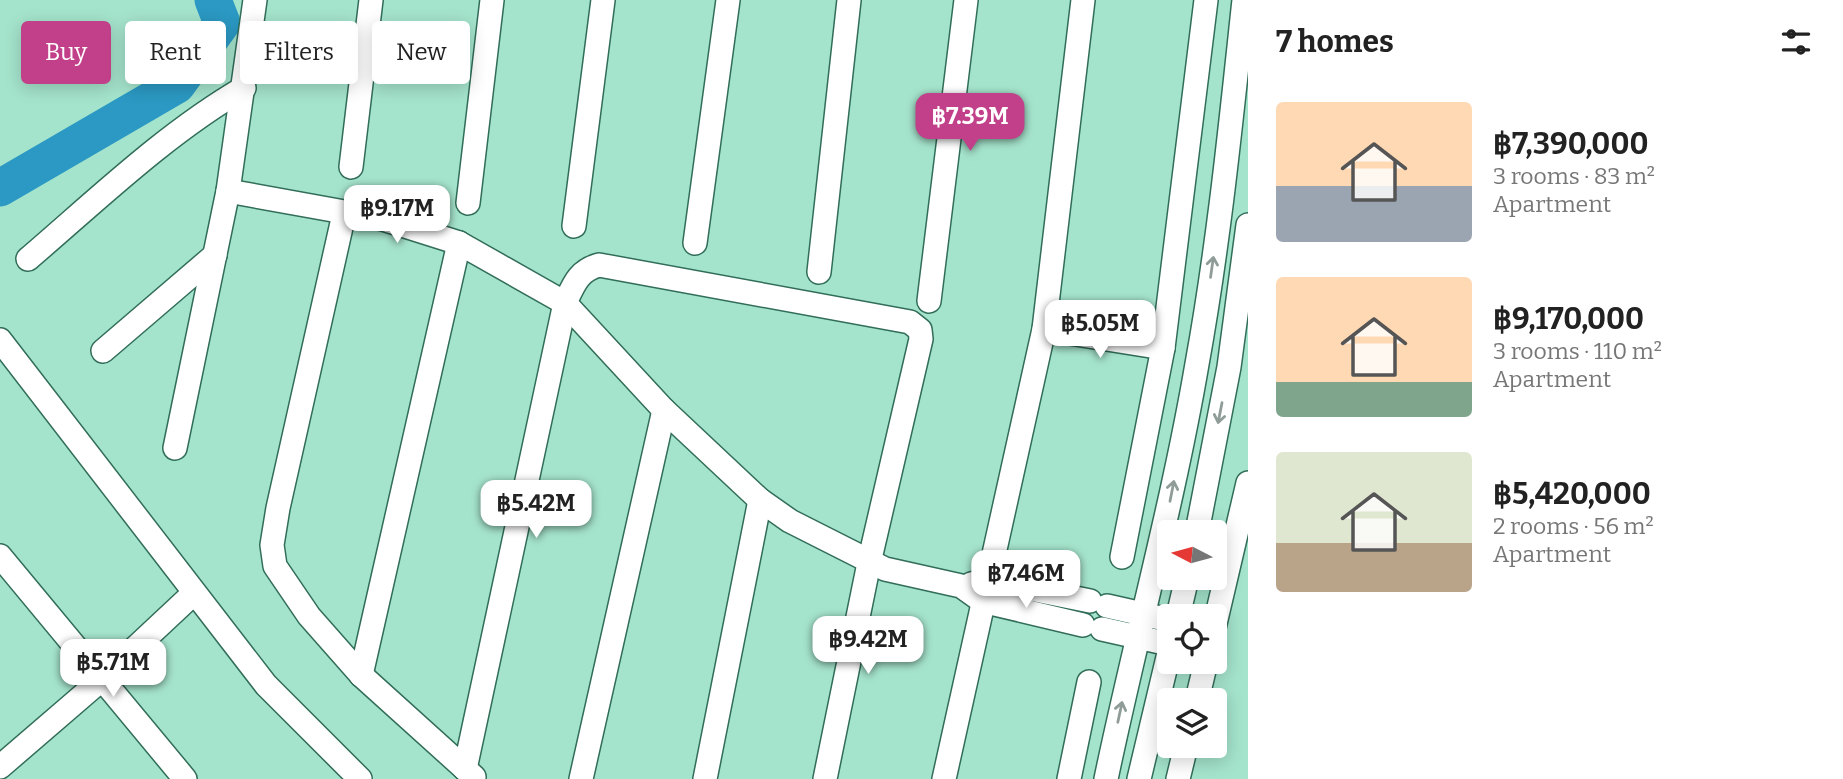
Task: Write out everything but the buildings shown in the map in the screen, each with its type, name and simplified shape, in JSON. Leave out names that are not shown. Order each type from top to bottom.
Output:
[{"type":"street","points":[[175,449],[228,191],[255,0]]},
{"type":"street","points":[[351,167],[371,0]]},
{"type":"street","points":[[468,203],[492,0]]},
{"type":"street","points":[[574,226],[603,0]]},
{"type":"street","points":[[695,243],[728,0]]},
{"type":"street","points":[[818,272],[849,0]]},
{"type":"street","points":[[929,301],[966,0]]},
{"type":"street","points":[[944,779],[1044,329],[1083,0]]},
{"type":"street","points":[[1122,557],[1163,348],[1206,0]]},
{"type":"street","points":[[1105,779],[1161,547],[1197,363],[1226,172],[1245,11]]},
{"type":"street","points":[[27,259],[209,108],[244,88]]},
{"type":"street","points":[[228,191],[383,219],[459,243],[565,303],[664,410],[760,500],[800,527],[869,563],[984,591],[1085,625],[1157,641]]},
{"type":"street","points":[[344,214],[272,545],[275,566],[309,616],[361,675],[471,774]]},
{"type":"street","points":[[1199,520],[1229,366],[1248,225]]},
{"type":"street","points":[[361,675],[459,243]]},
{"type":"street","points":[[103,351],[215,255]]},
{"type":"street","points":[[471,774],[565,303],[578,276],[586,269],[599,265],[917,325],[921,339],[869,563],[825,779]]},
{"type":"street","points":[[1044,329],[1163,348]]},
{"type":"street","points":[[0,340],[266,685],[360,779]]},
{"type":"street","points":[[1197,363],[1229,366]]},
{"type":"street","points":[[581,779],[664,410]]},
{"type":"street","points":[[1220,604],[1247,494]]},
{"type":"street","points":[[705,779],[760,500]]},
{"type":"street","points":[[0,556],[185,779]]},
{"type":"street","points":[[984,591],[1090,602],[1157,617]]},
{"type":"street","points":[[5,768],[194,593]]},
{"type":"street","points":[[1085,625],[1090,602]]},
{"type":"street","points":[[1139,779],[1164,674]]},
{"type":"street","points":[[1069,779],[1089,682]]},
{"type":"street","points":[[1178,779],[1183,758]]},
{"type":"waterway","points":[[0,188],[177,85],[222,23],[213,0]]}]
